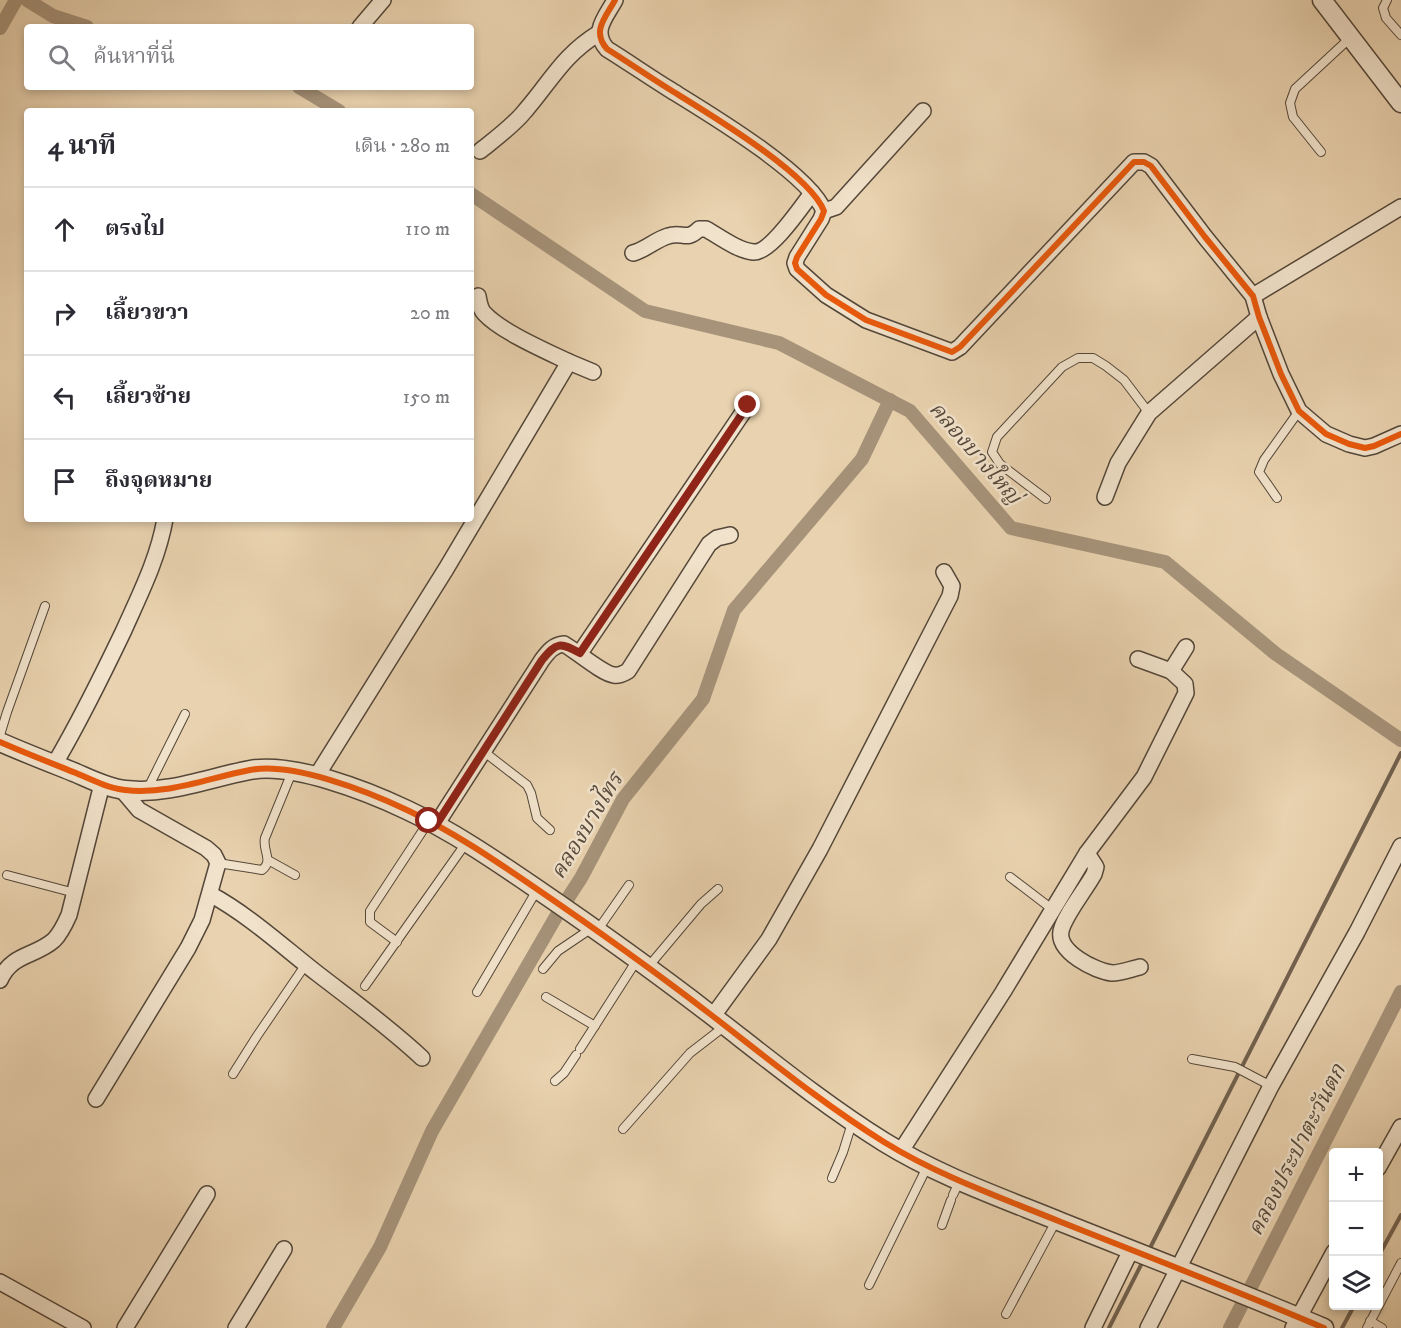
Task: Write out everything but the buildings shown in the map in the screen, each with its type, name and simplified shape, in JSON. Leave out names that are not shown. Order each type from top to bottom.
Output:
[{"type":"street","points":[[363,24],[383,0]]},
{"type":"street","points":[[615,0],[600,23],[598,33],[607,48],[749,141],[806,185],[821,202],[824,211],[797,256],[797,269],[826,295],[866,320],[951,352],[960,347],[1134,162],[1144,162],[1150,166],[1253,296],[1281,374],[1299,411],[1326,434],[1365,448],[1401,434]]},
{"type":"street","points":[[1322,0],[1399,95]]},
{"type":"street","points":[[480,151],[525,112],[566,59],[584,42],[598,33]]},
{"type":"street","points":[[824,211],[836,207],[923,111]]},
{"type":"street","points":[[633,253],[644,250],[655,241],[670,235],[678,234],[687,237],[692,236],[699,229],[706,229],[746,251],[756,253],[764,250],[776,238],[812,193]]},
{"type":"street","points":[[1253,296],[1401,207]]},
{"type":"street","points":[[478,296],[482,312],[497,323],[535,346],[593,372]]},
{"type":"street","points":[[1105,496],[1118,463],[1149,413],[1259,317]]},
{"type":"street","points":[[474,522],[569,362]]},
{"type":"street","points":[[580,653],[748,405]]},
{"type":"street","points":[[54,765],[82,716],[138,599],[156,556],[164,522]]},
{"type":"street","points":[[316,777],[474,522]]},
{"type":"street","points":[[432,823],[551,649],[564,644],[605,671],[613,675],[621,675],[628,670],[709,544],[717,538],[730,535]]},
{"type":"street","points":[[719,1021],[769,939],[850,794],[950,596],[952,586],[944,572]]},
{"type":"street","points":[[1171,671],[1186,647]]},
{"type":"street","points":[[901,1151],[1004,992],[1087,853],[1144,777],[1179,710],[1186,693],[1185,684],[1171,671],[1138,659]]},
{"type":"street","points":[[0,742],[122,790],[147,791],[175,788],[250,770],[269,768],[292,770],[316,777],[405,809],[466,843],[543,893],[642,963],[853,1120],[901,1151],[928,1165],[955,1192],[1056,1220],[1177,1267],[1296,1323],[1324,1328]]},
{"type":"street","points":[[0,980],[9,965],[51,943],[58,936],[69,915],[102,784]]},
{"type":"street","points":[[96,1099],[188,948],[202,920],[218,863],[214,855],[206,848],[139,810],[122,790]]},
{"type":"street","points":[[1148,1328],[1271,1086],[1357,932],[1401,846]]},
{"type":"street","points":[[1087,853],[1096,867],[1094,874],[1065,923],[1061,939],[1067,950],[1095,969],[1113,973],[1140,967]]},
{"type":"street","points":[[210,894],[231,905],[265,930],[422,1058]]},
{"type":"street","points":[[1383,1159],[1401,1127]]},
{"type":"street","points":[[124,1328],[207,1194]]},
{"type":"street","points":[[236,1328],[284,1249]]},
{"type":"street","points":[[1093,1328],[1141,1253]]},
{"type":"street","points":[[1296,1323],[1332,1256]]},
{"type":"street","points":[[0,1282],[83,1328]]},
{"type":"lane","points":[[1386,0],[1383,8],[1386,18],[1401,35]]},
{"type":"lane","points":[[1321,152],[1293,117],[1290,103],[1295,89],[1351,37]]},
{"type":"lane","points":[[1046,499],[1000,464],[992,452],[997,437],[1062,367],[1078,358],[1093,358],[1124,380],[1149,413]]},
{"type":"lane","points":[[1277,498],[1259,472],[1264,460],[1299,411]]},
{"type":"lane","points":[[0,735],[6,712],[45,606]]},
{"type":"lane","points":[[147,791],[185,714]]},
{"type":"lane","points":[[483,751],[527,785],[537,819],[550,830]]},
{"type":"lane","points":[[218,863],[262,870],[267,866],[268,860],[263,845],[292,770]]},
{"type":"lane","points":[[397,942],[370,922],[370,911],[432,823]]},
{"type":"lane","points":[[365,986],[466,843]]},
{"type":"lane","points":[[268,860],[295,875]]},
{"type":"lane","points":[[7,875],[75,893]]},
{"type":"lane","points":[[1010,877],[1052,909]]},
{"type":"lane","points":[[543,969],[558,951],[590,926],[629,885]]},
{"type":"lane","points":[[555,1081],[564,1073],[595,1026],[642,963],[718,889]]},
{"type":"lane","points":[[477,992],[543,893]]},
{"type":"lane","points":[[234,1074],[306,964]]},
{"type":"lane","points":[[546,997],[595,1026]]},
{"type":"lane","points":[[623,1129],[719,1021]]},
{"type":"lane","points":[[1192,1059],[1235,1067],[1271,1086]]},
{"type":"lane","points":[[832,1178],[853,1120]]},
{"type":"lane","points":[[869,1285],[928,1165]]},
{"type":"lane","points":[[942,1225],[955,1192]]},
{"type":"lane","points":[[1006,1314],[1056,1220]]},
{"type":"lane","points":[[1382,1328],[1368,1325],[1401,1263]]},
{"type":"waterway","points":[[0,28],[16,0]]},
{"type":"waterway","name":"คลองบางใหญ่","points":[[27,0],[53,16],[78,24]]},
{"type":"waterway","name":"คลองบางใหญ่","points":[[304,90],[334,108]]},
{"type":"waterway","name":"คลองบางใหญ่","points":[[474,196],[645,311],[779,343],[910,411],[1011,528],[1165,562],[1276,654],[1401,740]]},
{"type":"waterway","name":"คลองบางไทร","points":[[333,1328],[380,1247],[432,1131],[557,915],[581,878],[623,799],[703,699],[734,610],[862,459],[890,400]]},
{"type":"waterway","points":[[1149,1250],[1401,753]]},
{"type":"waterway","name":"คลองประปาตะวันตก","points":[[1230,1328],[1401,992]]},
{"type":"waterway","points":[[1379,1256],[1401,1215]]},
{"type":"waterway","points":[[1109,1328],[1144,1259]]},
{"type":"waterway","points":[[1342,1328],[1352,1310]]},
{"type":"cycle path","points":[[615,0],[600,30],[602,42],[607,49],[755,144],[799,179],[815,196],[824,211],[797,257],[795,263],[797,269],[826,295],[866,320],[952,352],[960,347],[1134,162],[1144,162],[1151,166],[1253,296],[1281,374],[1299,411],[1326,434],[1365,448],[1401,434]]},
{"type":"cycle path","points":[[0,742],[100,783],[125,790],[172,788],[250,770],[267,769],[308,774],[391,802],[456,836],[534,887],[667,981],[817,1096],[905,1154],[971,1186],[1324,1328]]},
{"type":"route","points":[[429,821],[436,825],[551,649],[564,644],[580,653],[748,405]]}]
